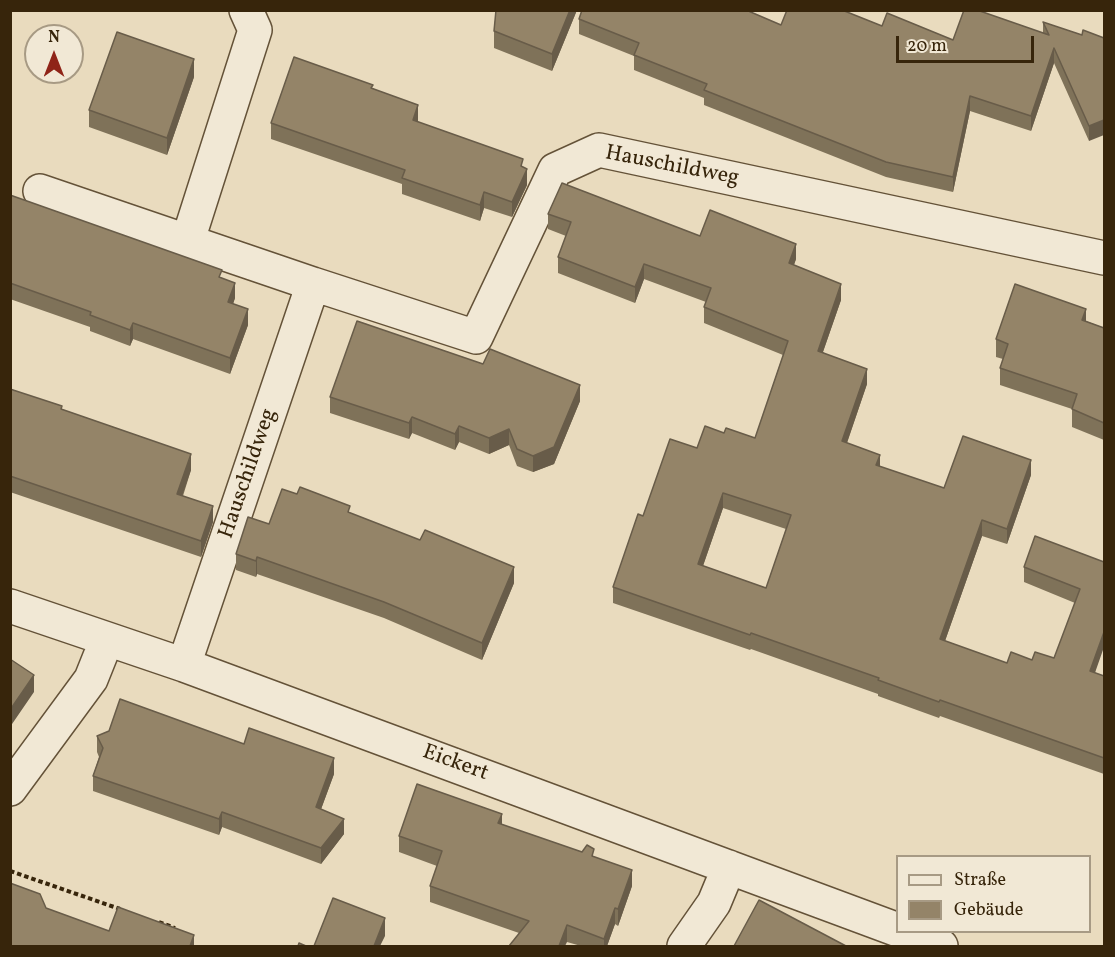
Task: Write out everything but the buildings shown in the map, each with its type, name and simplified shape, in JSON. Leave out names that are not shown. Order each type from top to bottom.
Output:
[{"type":"street","points":[[188,240],[255,30],[246,10]]},
{"type":"street","name":"Hauschildweg","points":[[40,191],[476,337],[555,170],[598,150],[1104,258]]},
{"type":"street","name":"Hauschildweg","points":[[184,665],[313,284]]},
{"type":"street","name":"Eickert","points":[[10,606],[184,665],[896,930]]},
{"type":"street","points":[[10,789],[91,680],[107,639]]},
{"type":"street","points":[[684,946],[714,903],[729,867]]},
{"type":"street","name":"Eickert","points":[[905,933],[941,946]]},
{"type":"path","points":[[10,871],[131,913]]},
{"type":"path","points":[[153,920],[175,928]]}]
